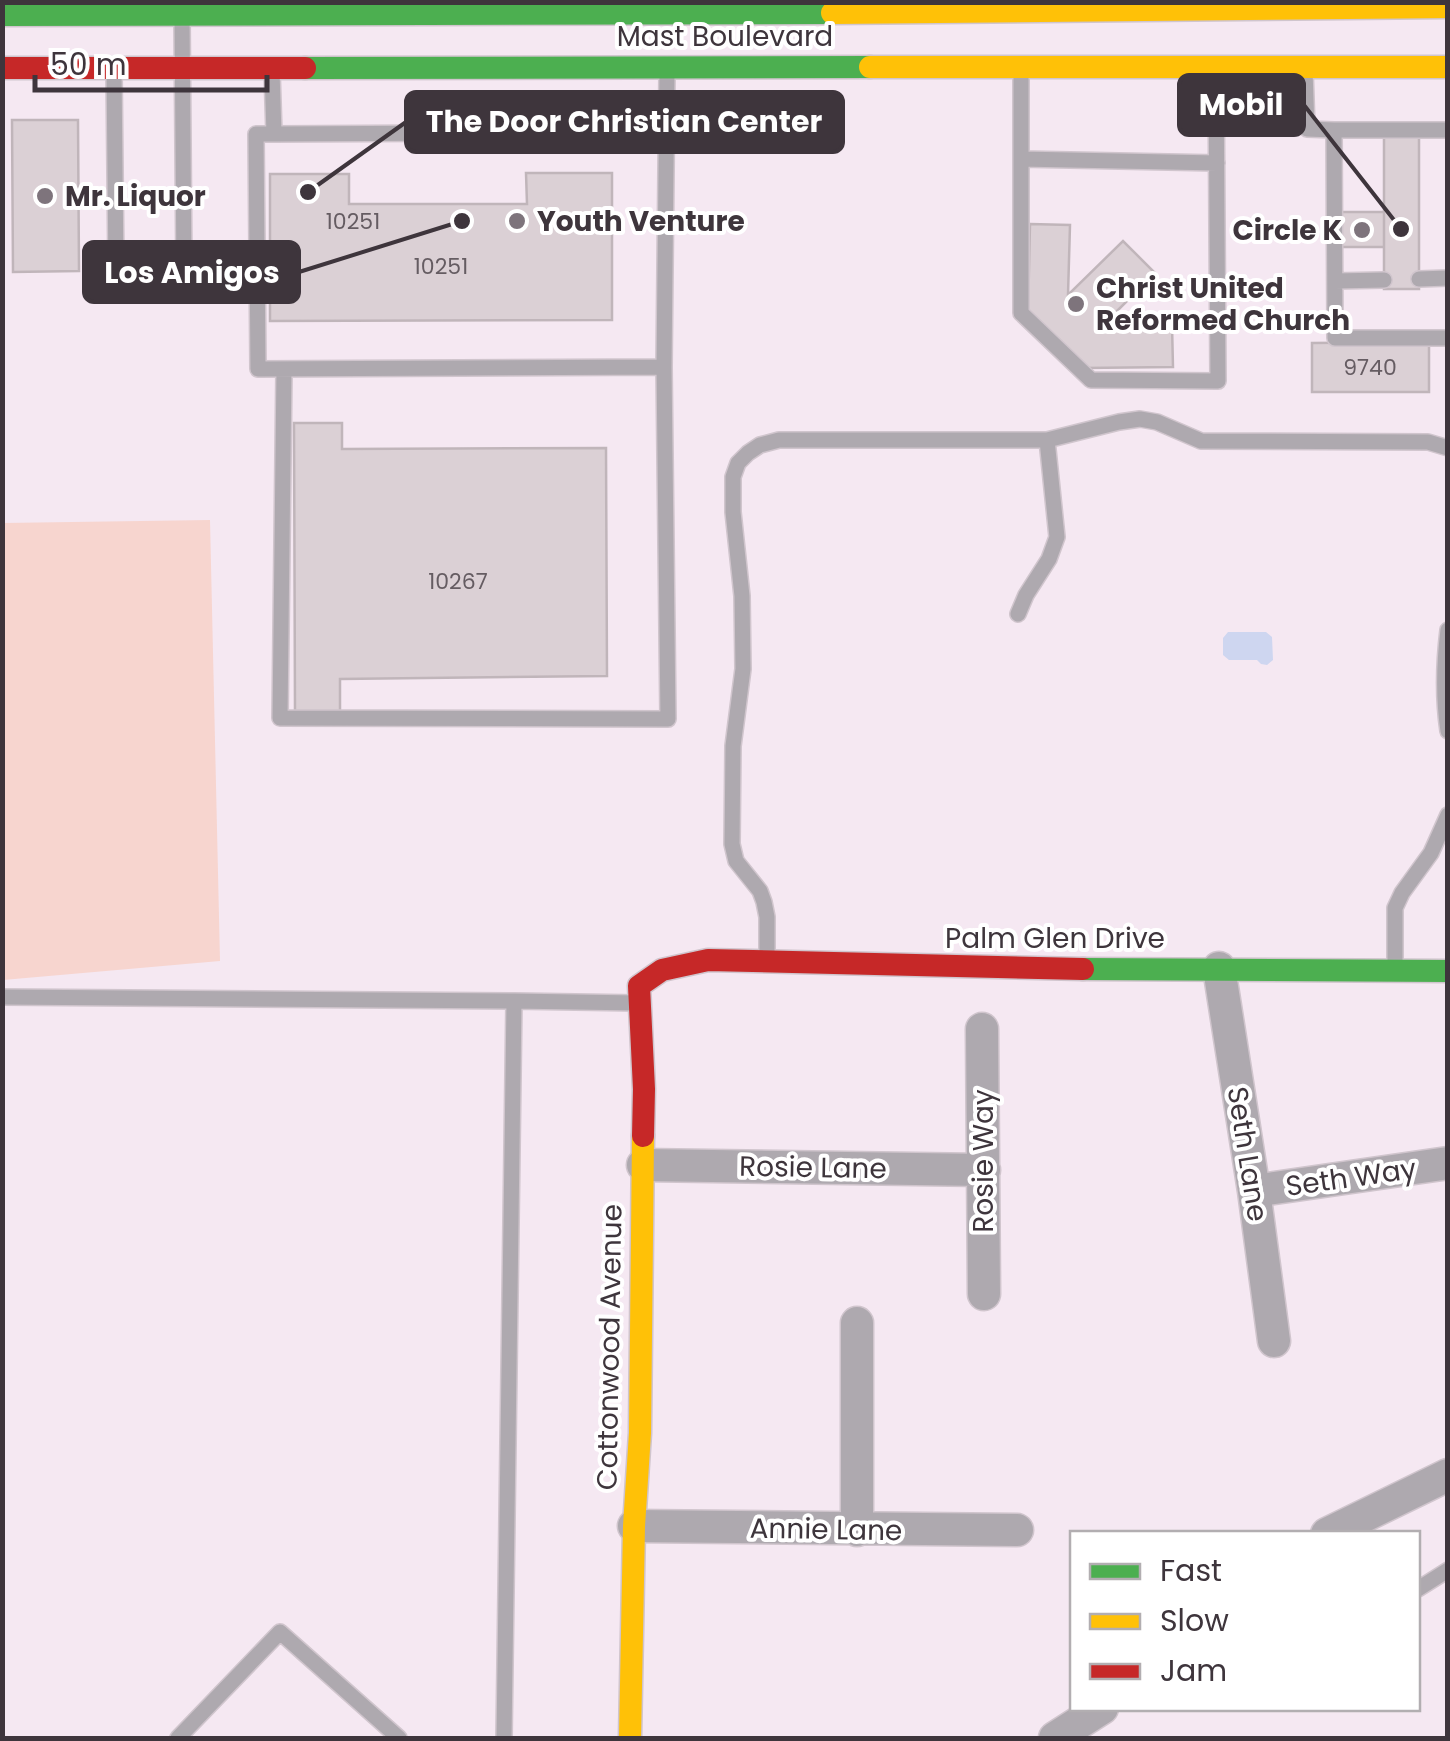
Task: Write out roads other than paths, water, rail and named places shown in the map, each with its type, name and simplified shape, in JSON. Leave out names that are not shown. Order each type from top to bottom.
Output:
[{"type":"main road","name":"Mast Boulevard","points":[[2,15],[112,9],[182,15],[564,9],[1448,7]]},
{"type":"main road","name":"Mast Boulevard","points":[[2,68],[1448,66]]},
{"type":"main road","name":"Palm Glen Drive","points":[[640,1003],[639,986],[662,970],[708,960],[981,968],[1448,971]]},
{"type":"main road","name":"Cottonwood Avenue","points":[[630,1738],[640,1432],[644,1089],[640,1003]]},
{"type":"street","points":[[112,9],[114,67]]},
{"type":"street","points":[[564,9],[565,66]]},
{"type":"street","name":"Seth Lane","points":[[1219,968],[1274,1340]]},
{"type":"street","name":"Rosie Way","points":[[982,1030],[984,1294]]},
{"type":"street","name":"Seth Way","points":[[1254,1191],[1448,1163]]},
{"type":"street","name":"Rosie Lane","points":[[643,1165],[984,1170]]},
{"type":"street","points":[[857,1323],[857,1530]]},
{"type":"street","points":[[1333,1531],[1448,1474]]},
{"type":"street","name":"Annie Lane","points":[[634,1526],[1017,1530]]},
{"type":"street","points":[[1055,1738],[1097,1711]]},
{"type":"lane","points":[[114,67],[116,271],[184,272],[182,15]]},
{"type":"lane","points":[[272,66],[274,134]]},
{"type":"lane","points":[[284,370],[280,718],[668,719],[666,66]]},
{"type":"lane","points":[[1021,66],[1021,312],[1091,380],[1218,381],[1216,66]]},
{"type":"lane","points":[[1305,66],[1307,129],[1448,130]]},
{"type":"lane","points":[[1334,130],[1335,338],[1448,338]]},
{"type":"lane","points":[[664,368],[258,370],[256,134],[666,132]]},
{"type":"lane","points":[[1021,159],[1217,163]]},
{"type":"lane","points":[[1418,279],[1448,278]]},
{"type":"lane","points":[[1335,281],[1384,280]]},
{"type":"lane","points":[[767,962],[764,902],[736,861],[732,844],[733,746],[743,669],[733,478],[738,463],[760,445],[779,440],[1046,440],[1140,419],[1201,441],[1428,442],[1448,448]]},
{"type":"lane","points":[[1018,614],[1057,538],[1046,440]]},
{"type":"lane","points":[[1448,630],[1444,661],[1448,731]]},
{"type":"lane","points":[[1395,971],[1394,908],[1431,853],[1448,815]]},
{"type":"lane","points":[[2,997],[640,1003]]},
{"type":"lane","points":[[504,1738],[514,1000]]},
{"type":"lane","points":[[1420,1588],[1448,1570]]},
{"type":"lane","points":[[178,1738],[280,1632],[400,1738]]},
{"type":"water","points":[[1228,632],[1266,632],[1272,637],[1273,660],[1267,665],[1257,660],[1229,660],[1223,655],[1223,638]]},
{"type":"place","name":"The Door Christian Center","points":[[308,192]]},
{"type":"place","name":"Mr. Liquor","points":[[45,196]]},
{"type":"place","name":"Los Amigos","points":[[462,221]]},
{"type":"place","name":"Youth Venture","points":[[517,221]]},
{"type":"place","name":"Mobil","points":[[1401,229]]},
{"type":"place","name":"Circle K","points":[[1362,230]]},
{"type":"place","name":"Christ United Reformed Church","points":[[1076,304]]}]
